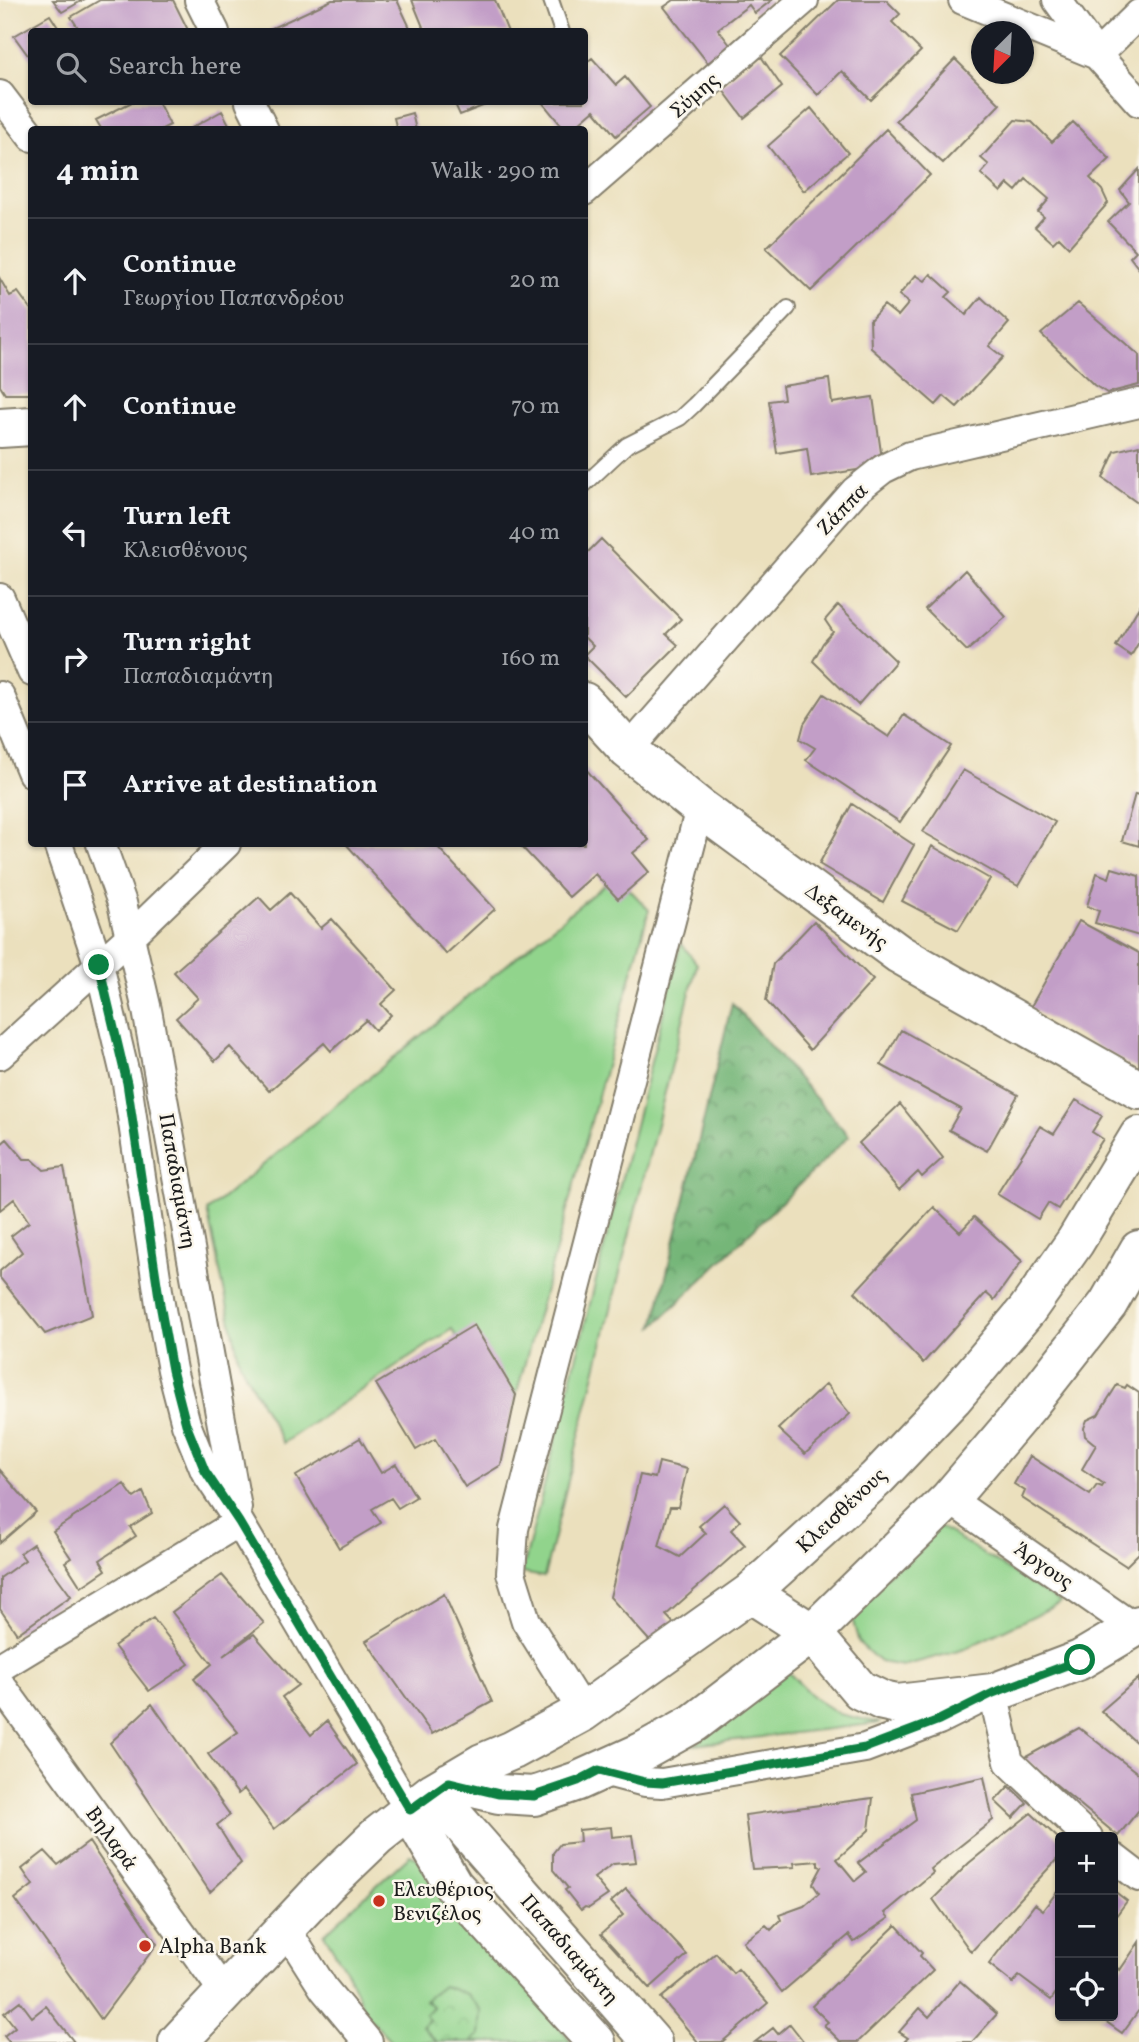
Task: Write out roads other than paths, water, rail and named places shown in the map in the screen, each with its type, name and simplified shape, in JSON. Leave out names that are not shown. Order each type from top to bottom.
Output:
[{"type":"street","points":[[199,0],[213,28]]},
{"type":"street","name":"Σύμης","points":[[588,188],[804,0]]},
{"type":"street","points":[[963,0],[1097,55]]},
{"type":"street","points":[[1057,0],[1097,55],[1139,102]]},
{"type":"street","points":[[1097,55],[1139,14]]},
{"type":"street","points":[[0,95],[28,132]]},
{"type":"street","points":[[252,105],[262,126]]},
{"type":"street","name":"Ζάππα","points":[[628,750],[855,491],[883,469],[910,456],[1139,403]]},
{"type":"street","points":[[0,428],[28,426]]},
{"type":"street","points":[[0,598],[28,663]]},
{"type":"street","points":[[0,696],[28,763]]},
{"type":"street","name":"Δεξαμενής","points":[[588,706],[628,750],[699,808],[899,954],[1139,1090]]},
{"type":"street","points":[[583,1712],[526,1621],[511,1573],[514,1529],[699,808]]},
{"type":"street","name":"Παπαδιαμάντη","points":[[59,847],[99,965],[127,1083],[160,1304],[186,1424],[205,1471],[430,1795],[652,2042]]},
{"type":"street","name":"Παπαδιαμάντη","points":[[102,847],[131,936],[157,1060],[239,1522]]},
{"type":"street","points":[[0,1055],[131,936],[223,847]]},
{"type":"street","name":"Κλεισθένους","points":[[178,2042],[352,1859],[430,1795],[482,1763],[513,1750],[583,1712],[750,1593],[877,1478],[961,1388],[1035,1299],[1075,1242],[1139,1136]]},
{"type":"street","points":[[430,1795],[534,1796],[578,1781],[642,1752],[694,1723],[812,1633],[949,1499],[1028,1406],[1108,1304],[1139,1250]]},
{"type":"street","name":"Άργους","points":[[949,1499],[1138,1628]]},
{"type":"street","points":[[0,1667],[239,1522]]},
{"type":"street","points":[[750,1593],[812,1633],[851,1682],[860,1690],[883,1701],[897,1703],[993,1693]]},
{"type":"street","points":[[599,1770],[645,1782],[662,1783],[865,1748],[939,1720],[993,1693],[1080,1660],[1138,1628]]},
{"type":"street","name":"Βηλαρά","points":[[0,1684],[225,1992]]},
{"type":"street","points":[[993,1693],[1009,1762],[1083,1832]]},
{"type":"street","name":"Παπαδιαμάντη","points":[[430,1795],[453,1885],[596,2042]]},
{"type":"street","points":[[1118,1861],[1139,1877]]},
{"type":"street","points":[[286,1928],[324,1989],[368,2042]]},
{"type":"lane","points":[[551,0],[561,28]]},
{"type":"lane","points":[[588,481],[626,445],[680,418],[788,308]]},
{"type":"place","name":"Ελευθέριος Βενιζέλος","points":[[379,1901]]},
{"type":"place","name":"Alpha Bank","points":[[145,1946]]}]
